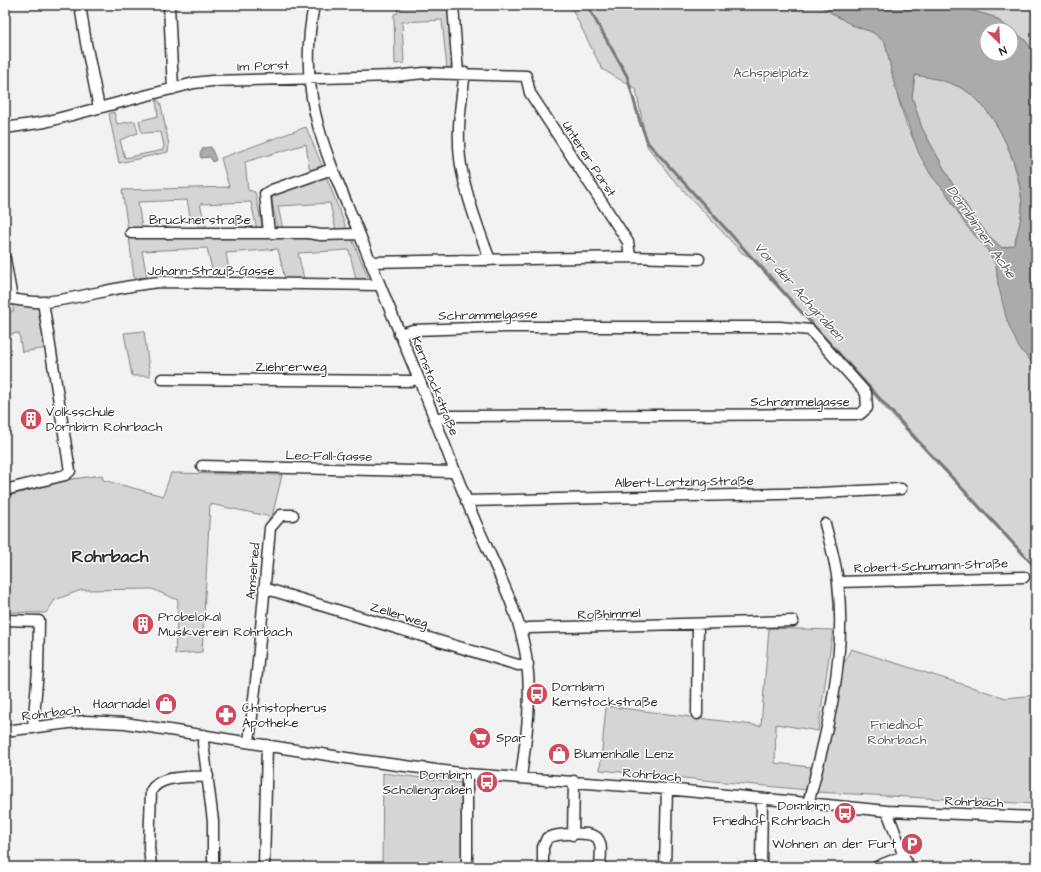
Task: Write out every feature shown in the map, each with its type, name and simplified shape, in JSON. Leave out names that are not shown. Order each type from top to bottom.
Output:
[{"type":"street","points":[[80,5],[99,108]]},
{"type":"street","points":[[169,5],[173,89]]},
{"type":"street","name":"Kernstockstraße","points":[[314,5],[308,77],[319,132],[332,169],[435,419],[466,501],[508,597],[521,631],[528,664],[530,694],[521,777]]},
{"type":"street","points":[[453,5],[461,73],[460,159],[467,195],[490,260]]},
{"type":"street","name":"Im Porst","points":[[5,128],[30,125],[173,89],[212,81],[461,73],[526,76]]},
{"type":"street","name":"Unterer Porst","points":[[526,76],[530,93],[628,242],[630,257]]},
{"type":"street","name":"Brucknerstraße","points":[[269,233],[265,194],[272,190],[332,169]]},
{"type":"street","name":"Brucknerstraße","points":[[131,233],[308,232],[321,235],[359,234]]},
{"type":"street","points":[[370,262],[630,257],[699,259]]},
{"type":"street","points":[[5,259],[8,298]]},
{"type":"street","name":"Johann-Strauß-Gasse","points":[[8,298],[43,302],[78,298],[128,285],[160,282],[380,285]]},
{"type":"street","points":[[5,490],[64,475],[70,471],[43,302]]},
{"type":"street","name":"Schrammelgasse","points":[[399,334],[413,330],[506,327],[780,327],[810,330],[866,393],[868,408],[860,414],[456,416],[435,419]]},
{"type":"street","name":"Ziehrerweg","points":[[162,379],[411,381],[418,378]]},
{"type":"street","name":"Leo-Fall-Gasse","points":[[202,466],[455,472]]},
{"type":"street","name":"Albert-Lortzing-Straße","points":[[466,501],[820,493],[901,489]]},
{"type":"street","name":"Amselried","points":[[248,742],[257,672],[270,528],[281,515],[293,515]]},
{"type":"street","name":"Robert-Schumann-Straße","points":[[808,804],[828,716],[839,653],[841,624],[838,582],[825,524]]},
{"type":"street","name":"Robert-Schumann-Straße","points":[[838,582],[1024,577]]},
{"type":"street","name":"Zellerweg","points":[[264,588],[518,664],[528,664]]},
{"type":"street","points":[[5,620],[39,622],[38,670],[33,728]]},
{"type":"street","name":"Roßhimmel","points":[[521,631],[528,628],[793,621]]},
{"type":"street","points":[[697,714],[698,624]]},
{"type":"street","name":"Rohrbach","points":[[5,731],[85,722],[125,723],[374,762],[467,774],[667,789],[887,811],[1036,817]]},
{"type":"street","points":[[204,735],[203,743],[213,821],[214,867]]},
{"type":"street","points":[[264,867],[267,745]]},
{"type":"street","points":[[467,774],[467,867]]},
{"type":"street","points":[[151,867],[149,847],[151,791],[154,784],[161,780],[208,776]]},
{"type":"street","points":[[573,834],[574,781]]},
{"type":"street","points":[[664,867],[667,789]]},
{"type":"street","points":[[761,867],[762,799]]},
{"type":"street","points":[[887,811],[908,867]]},
{"type":"street","points":[[543,867],[543,847],[547,838],[557,834],[593,835],[598,839],[600,867]]},
{"type":"street","points":[[876,867],[903,856]]},
{"type":"green space","points":[[449,5],[453,64],[447,69],[442,20],[402,22],[404,63],[395,64],[394,14],[398,13],[397,8]]},
{"type":"green space","name":"Achspielplatz","points":[[570,5],[818,5],[852,25],[872,32],[885,42],[896,91],[906,124],[931,175],[947,194],[965,224],[987,249],[996,265],[998,284],[1033,364],[1036,367],[1036,569],[886,409],[758,261],[742,253],[671,177],[647,146],[636,89],[602,69]]},
{"type":"green space","points":[[953,5],[1036,5],[1036,55],[1024,39],[1019,35],[1019,22],[1001,22],[994,17]]},
{"type":"green space","points":[[915,75],[945,81],[966,91],[982,105],[1000,130],[1017,174],[1022,203],[1021,219],[1014,245],[1002,248],[988,235],[969,210],[952,183],[922,128],[912,97]]},
{"type":"green space","points":[[156,100],[159,101],[161,105],[169,145],[168,152],[119,163],[109,114],[114,112],[117,124],[135,121],[138,133],[120,140],[125,158],[163,150],[164,146],[161,132],[142,133],[139,121],[158,116]]},
{"type":"green space","points":[[306,127],[323,168],[310,173],[306,144],[245,162],[248,190],[255,192],[263,230],[257,230],[251,202],[200,204],[207,229],[199,230],[197,220],[191,221],[187,200],[138,202],[142,229],[128,230],[122,190],[229,187],[221,158]]},
{"type":"green space","points":[[326,176],[347,230],[336,231],[330,203],[278,206],[283,230],[277,227],[272,200],[274,193]]},
{"type":"green space","points":[[129,237],[352,239],[369,279],[356,279],[349,250],[298,253],[304,279],[285,279],[278,249],[226,253],[230,277],[214,278],[207,248],[142,251],[147,277],[134,278]]},
{"type":"green space","points":[[12,303],[41,306],[47,348],[22,352],[19,333],[5,335],[5,311],[14,311]]},
{"type":"green space","points":[[144,331],[150,376],[132,376],[124,333]]},
{"type":"green space","points":[[171,473],[282,475],[272,517],[210,504],[202,652],[175,654],[178,600],[152,589],[81,590],[55,600],[46,613],[7,612],[7,496],[72,479],[102,475],[103,480],[163,496]]},
{"type":"green space","points":[[769,628],[833,630],[818,731],[776,724],[775,763],[811,767],[807,790],[600,770],[606,706],[761,726]]},
{"type":"green space","name":"Friedhof Rohrbach","points":[[851,649],[1006,698],[1036,695],[1036,804],[816,792],[841,669]]},
{"type":"green space","points":[[383,773],[462,783],[461,867],[382,867]]},
{"type":"water","name":"Dornbirner Ache","points":[[818,5],[953,5],[994,17],[1001,22],[979,22],[979,62],[1019,62],[1019,35],[1024,39],[1036,55],[1036,367],[1019,348],[1007,321],[998,284],[996,265],[987,249],[965,224],[947,194],[931,175],[919,154],[896,91],[885,42],[872,32],[852,25]],"holes":[[[915,75],[945,81],[972,95],[992,118],[1007,144],[1017,174],[1022,203],[1021,218],[1014,245],[1002,248],[988,235],[969,210],[952,183],[922,128],[912,97]]]},
{"type":"water","points":[[211,147],[216,160],[213,162],[210,157],[201,158],[200,154],[203,148]]},
{"type":"waterway","name":"Vor der Achgraben","points":[[587,5],[627,76],[640,122],[648,143],[920,443],[1036,568]]},
{"type":"place","name":"Volksschule Dornbirn Rohrbach","points":[[31,419]]},
{"type":"place","name":"Probelokal Musikverein Rohrbach","points":[[143,624]]},
{"type":"place","name":"Dornbirn Kernstockstraße","points":[[537,694]]},
{"type":"place","name":"Haarnadel","points":[[166,704]]},
{"type":"place","name":"Christopherus Apotheke","points":[[226,715]]},
{"type":"place","name":"Spar","points":[[480,738]]},
{"type":"place","name":"Blumenhalle Lenz","points":[[559,754]]},
{"type":"place","name":"Dornbirn Schollengraben","points":[[487,782]]},
{"type":"place","name":"Dornbirn Friedhof Rohrbach","points":[[845,813]]},
{"type":"place","name":"Wohnen an der Furt","points":[[912,844]]},
{"type":"district","name":"Rohrbach","points":[[110,557]]}]
